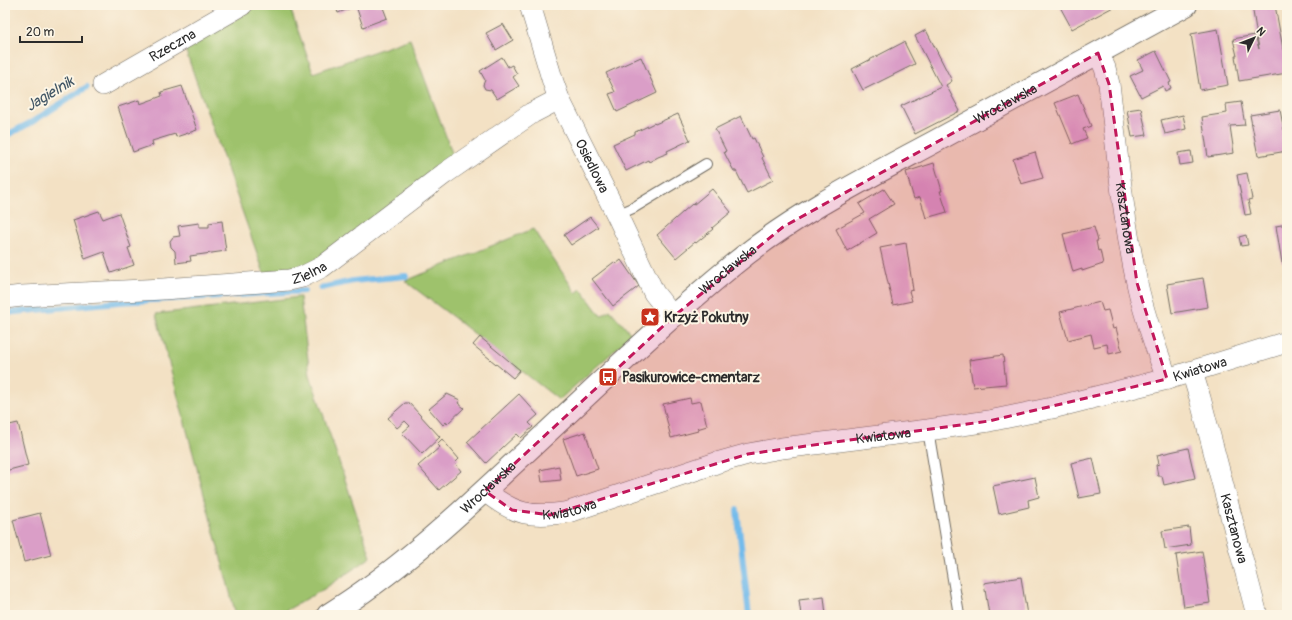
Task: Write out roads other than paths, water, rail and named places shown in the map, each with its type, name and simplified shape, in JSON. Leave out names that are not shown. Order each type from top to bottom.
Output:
[{"type":"street","name":"Rzeczna","points":[[103,85],[242,5]]},
{"type":"street","name":"Osiedlowa","points":[[530,5],[559,99],[654,293],[673,317]]},
{"type":"street","name":"Wrocławska","points":[[328,615],[396,567],[485,491],[673,317],[734,264],[783,227],[885,169],[1186,5]]},
{"type":"street","name":"Kasztanowa","points":[[1098,53],[1105,68],[1109,84],[1129,239],[1137,283],[1146,319],[1167,379]]},
{"type":"street","name":"Zielna","points":[[5,298],[163,289],[289,280],[302,277],[322,267],[444,174],[532,113],[559,99]]},
{"type":"street","name":"Kwiatowa","points":[[485,491],[499,503],[512,510],[531,515],[550,515],[569,512],[708,465],[748,454],[782,448],[989,421],[1052,408],[1192,372],[1287,342]]},
{"type":"street","name":"Kasztanowa","points":[[1192,372],[1257,615]]},
{"type":"lane","points":[[617,215],[633,208],[706,164]]},
{"type":"lane","points":[[928,430],[959,615]]},
{"type":"waterway","name":"Jagielnik","points":[[5,136],[32,122],[87,87]]},
{"type":"waterway","points":[[321,288],[353,281],[406,276]]},
{"type":"waterway","points":[[5,313],[118,302],[304,291]]},
{"type":"waterway","points":[[737,510],[749,615]]},
{"type":"place","name":"Krzyż Pokutny","points":[[650,317]]},
{"type":"place","name":"Pasikurowice-cmentarz","points":[[608,377]]}]
